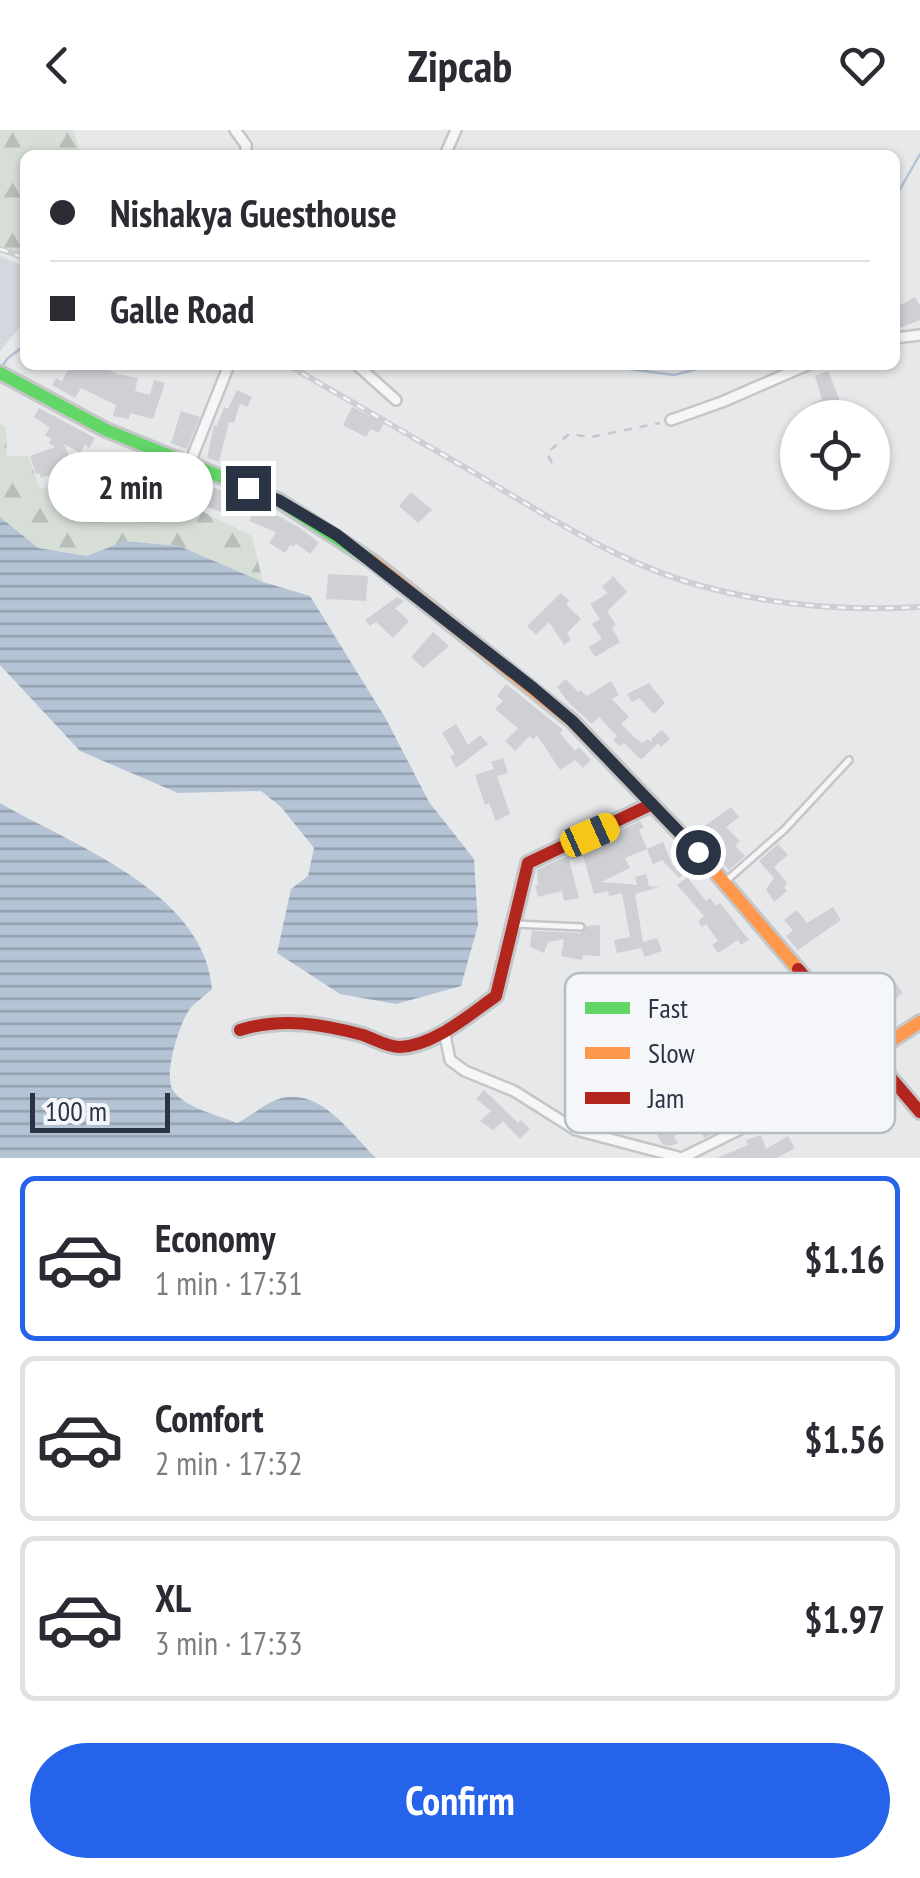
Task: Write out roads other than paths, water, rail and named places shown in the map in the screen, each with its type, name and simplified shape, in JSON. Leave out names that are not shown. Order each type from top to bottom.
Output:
[{"type":"main road","points":[[0,373],[106,430],[278,500],[351,545],[572,721],[724,882],[802,973]]},
{"type":"main road","points":[[240,1030],[280,1020],[329,1027],[399,1047],[444,1030],[496,996],[528,863],[652,804]]},
{"type":"main road","points":[[895,1038],[920,1022]]},
{"type":"main road","points":[[895,1082],[920,1112]]},
{"type":"street","points":[[189,464],[226,370]]},
{"type":"street","points":[[363,370],[396,400]]},
{"type":"street","points":[[672,420],[796,370]]},
{"type":"street","points":[[444,1030],[450,1060],[514,1091],[565,1123]]},
{"type":"street","points":[[586,1133],[658,1154]]},
{"type":"street","points":[[682,1158],[732,1133]]},
{"type":"lane","points":[[724,882],[784,830],[849,760]]},
{"type":"lane","points":[[515,924],[581,927]]},
{"type":"water","points":[[0,517],[38,548],[87,556],[125,541],[179,546],[263,582],[310,596],[386,719],[429,802],[474,859],[478,925],[461,986],[396,1004],[340,994],[277,953],[291,889],[308,876],[314,848],[281,807],[261,791],[178,793],[80,751],[0,665]]},
{"type":"water","points":[[0,803],[130,875],[186,924],[204,955],[212,989],[189,1010],[177,1039],[170,1075],[174,1092],[180,1098],[237,1123],[271,1102],[303,1098],[330,1112],[376,1158],[0,1158]]},
{"type":"waterway","points":[[900,189],[920,154]]},
{"type":"waterway","points":[[1,368],[20,349]]},
{"type":"waterway","points":[[637,370],[674,375],[694,370]]},
{"type":"railway","points":[[0,249],[20,256]]},
{"type":"railway","points":[[297,370],[561,525],[648,568],[709,588],[787,603],[920,607]]}]
